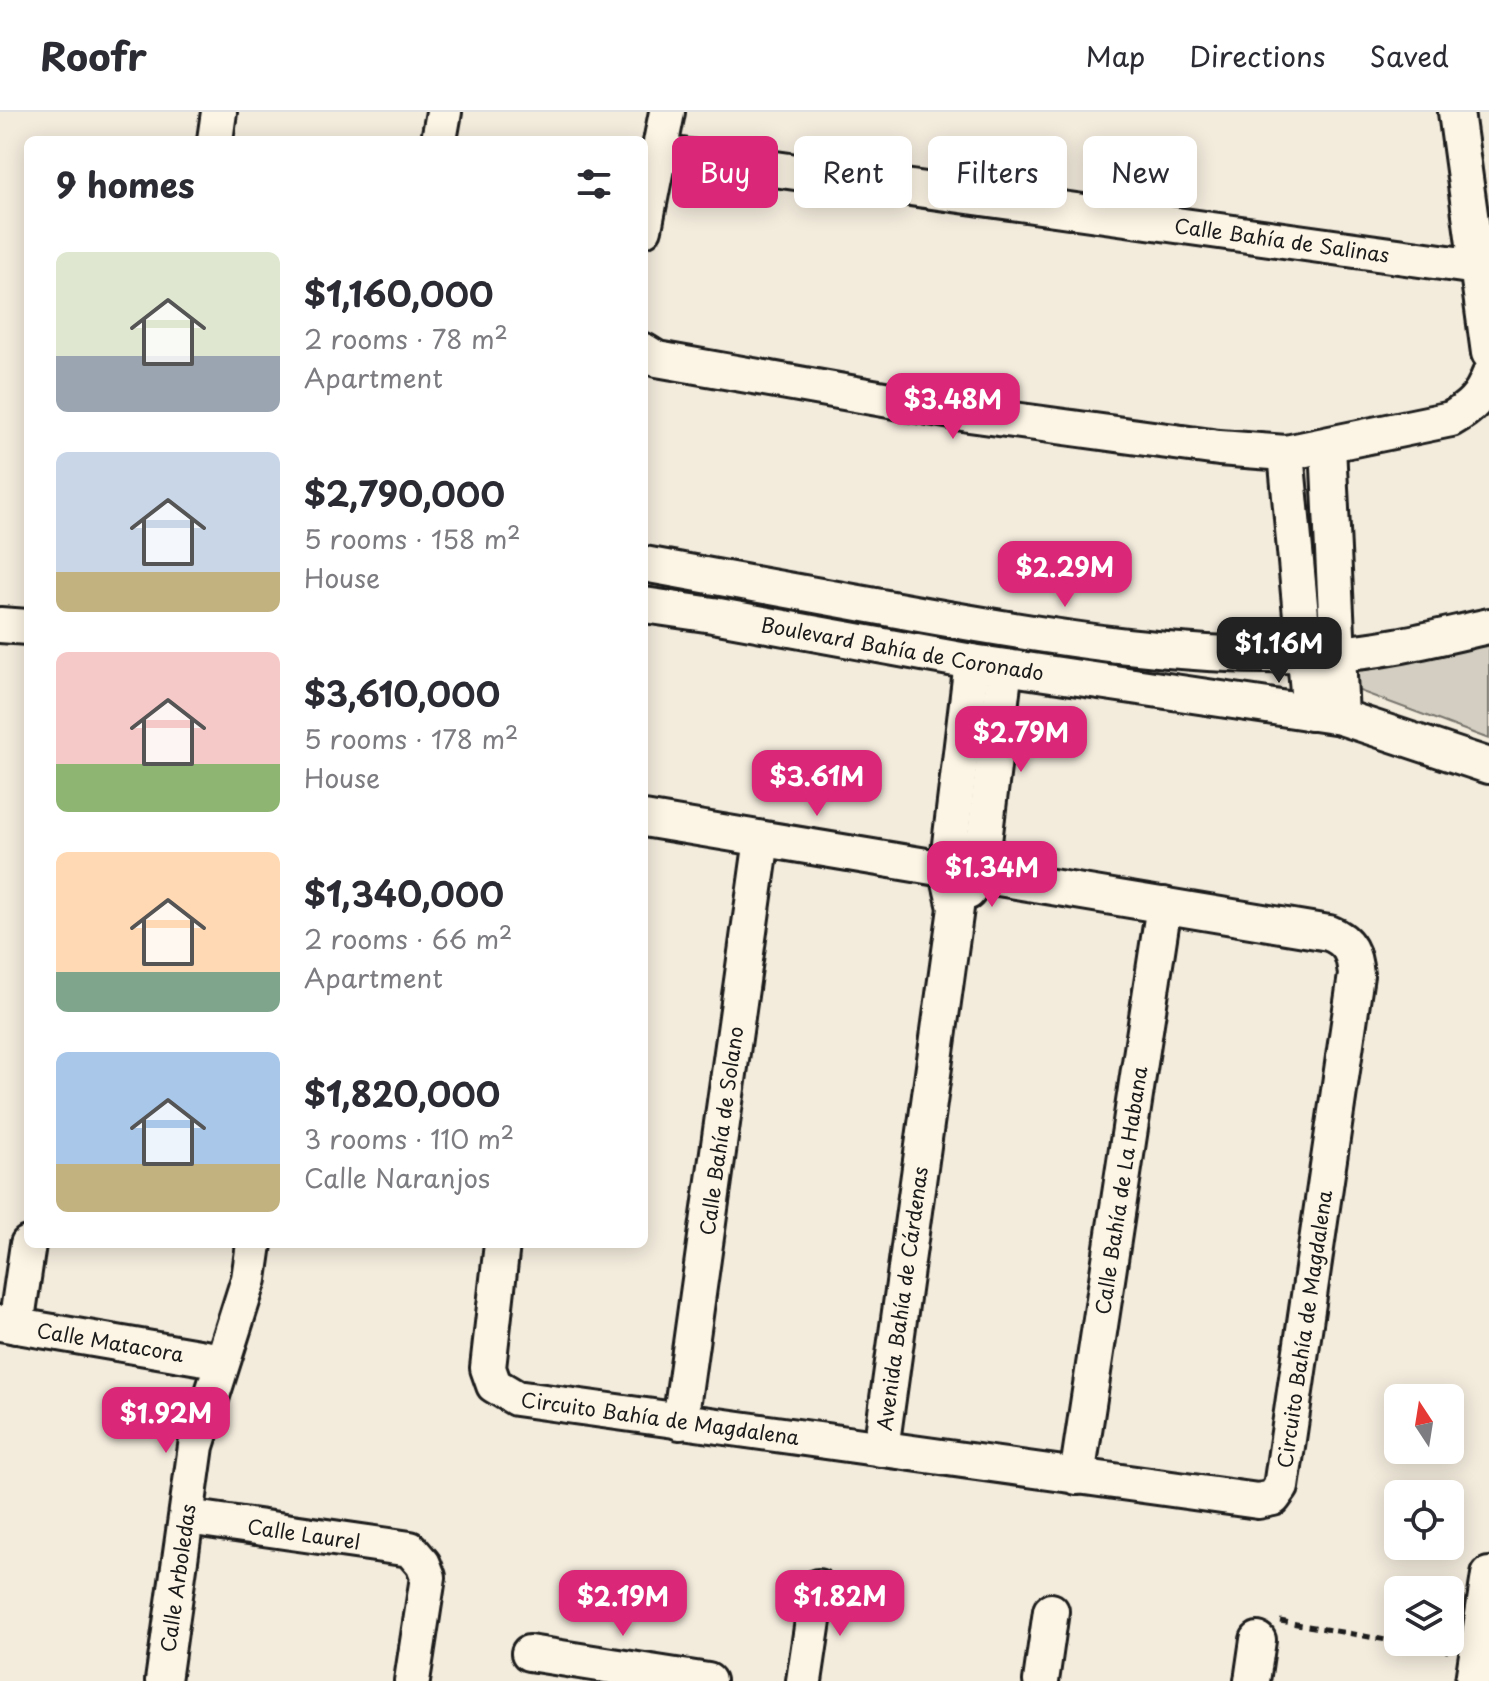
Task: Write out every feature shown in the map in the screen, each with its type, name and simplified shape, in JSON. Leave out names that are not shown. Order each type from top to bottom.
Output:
[{"type":"street","points":[[216,136],[219,112]]},
{"type":"street","points":[[440,136],[444,112]]},
{"type":"street","points":[[648,210],[667,112]]},
{"type":"street","points":[[1456,112],[1489,353]]},
{"type":"street","name":"Calle Bahía de Salinas","points":[[660,153],[1477,267]]},
{"type":"street","points":[[648,353],[657,359],[969,414],[1205,446],[1286,453],[1451,419],[1470,408],[1483,393],[1489,376]]},
{"type":"street","points":[[1326,715],[1322,654],[1328,446]]},
{"type":"street","points":[[1286,453],[1322,654]]},
{"type":"street","name":"Boulevard Bahía de Coronado","points":[[648,565],[1099,644],[1185,653],[1322,654],[1375,649],[1489,626]]},
{"type":"street","name":"Boulevard Bahía de Coronado","points":[[648,606],[988,664],[1326,715],[1489,766]]},
{"type":"street","points":[[0,625],[24,627]]},
{"type":"street","name":"Avenida Bahía de Cárdenas","points":[[881,1449],[956,908],[964,872],[988,664]]},
{"type":"street","name":"Circuito Bahía de Magdalena","points":[[501,1248],[487,1357],[494,1385],[516,1398],[1258,1501],[1273,1498],[1281,1487],[1356,975],[1354,960],[1346,942],[1329,933],[648,820]]},
{"type":"street","name":"Calle Bahía de Solano","points":[[680,1422],[762,839]]},
{"type":"street","name":"Calle Bahía de La Habana","points":[[1077,1477],[1164,905]]},
{"type":"street","points":[[8,1325],[27,1248]]},
{"type":"street","name":"Calle Arboledas","points":[[163,1681],[196,1446],[249,1279],[253,1248]]},
{"type":"street","name":"Calle Matacora","points":[[8,1325],[222,1361]]},
{"type":"street","name":"Calle Laurel","points":[[187,1517],[410,1549],[428,1577],[412,1681]]},
{"type":"street","points":[[1475,1669],[1489,1575]]},
{"type":"street","points":[[804,1681],[818,1587]]},
{"type":"street","points":[[1041,1681],[1051,1611]]},
{"type":"street","points":[[1252,1681],[1268,1630]]},
{"type":"street","points":[[529,1653],[708,1681]]},
{"type":"path","points":[[1268,1630],[1475,1669]]},
{"type":"shaded area","points":[[1489,638],[1489,739],[1354,689],[1346,673],[1362,663]]}]
